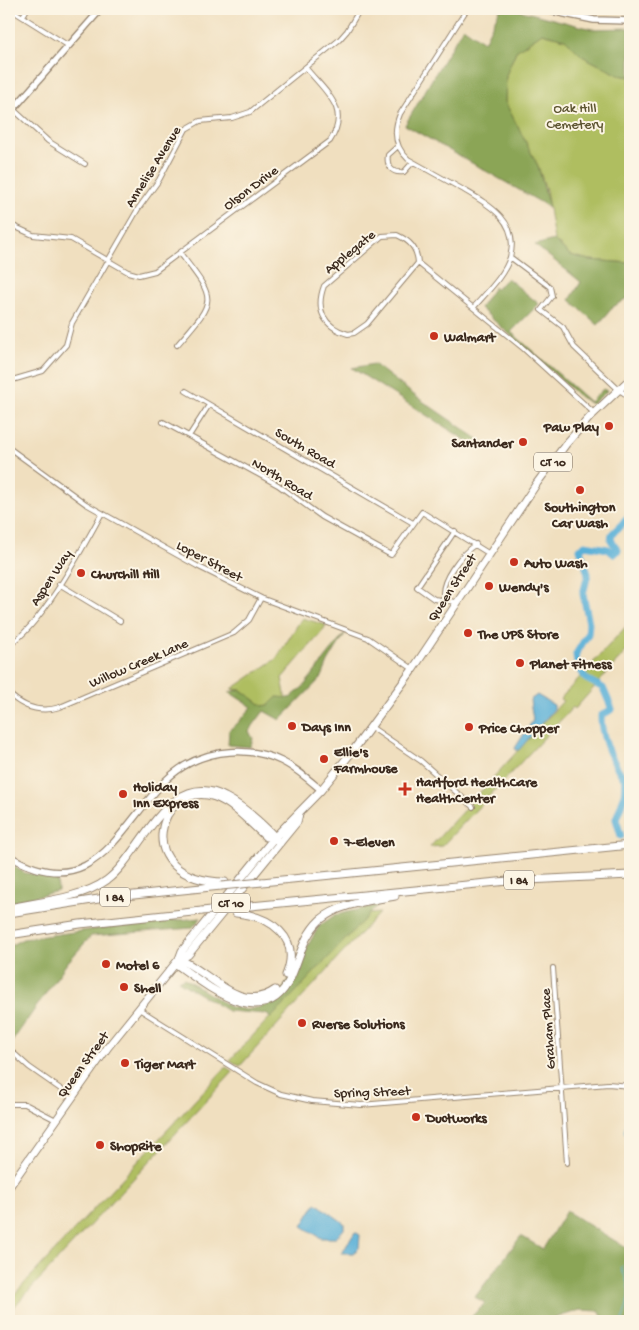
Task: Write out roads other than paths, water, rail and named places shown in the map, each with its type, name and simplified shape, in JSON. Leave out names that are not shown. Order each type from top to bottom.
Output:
[{"type":"highway","name":"Queen Street","points":[[9,1187],[72,1097],[178,961],[188,943],[277,841],[292,818],[299,814],[321,790],[371,726],[413,669],[488,553],[566,444],[594,413],[630,379]]},
{"type":"highway","points":[[9,908],[82,892],[100,884],[122,865],[169,805],[190,792],[204,790],[224,796],[269,831],[277,841]]},
{"type":"highway","points":[[223,884],[192,877],[179,870],[169,860],[163,848],[162,828],[166,817],[177,804],[197,796],[216,798],[266,837],[277,841]]},
{"type":"highway","name":"I 84","points":[[9,913],[105,898],[223,884],[262,882],[630,846]]},
{"type":"highway","name":"I 84","points":[[9,935],[89,923],[202,911],[238,910],[454,886],[533,879],[630,875]]},
{"type":"highway","points":[[178,961],[228,999],[240,1003],[260,1003],[272,998],[285,987],[305,939],[319,922],[336,910],[406,892]]},
{"type":"highway","points":[[178,961],[190,963],[236,996],[260,997],[275,990],[284,980],[290,966],[288,942],[271,922],[238,910]]},
{"type":"street","points":[[10,9],[69,46]]},
{"type":"street","points":[[23,16],[27,9]]},
{"type":"street","points":[[85,164],[48,141],[11,111],[101,9]]},
{"type":"street","name":"Annelise Avenue","points":[[9,381],[43,371],[66,345],[72,323],[138,209],[159,180],[186,129],[200,121],[232,118],[250,112],[306,68],[347,31],[360,9]]},
{"type":"street","points":[[467,9],[400,114],[395,132],[398,146],[404,155],[496,210],[506,223],[510,233],[510,257],[503,270],[474,307]]},
{"type":"street","points":[[541,9],[594,20],[630,21]]},
{"type":"street","name":"Olson Drive","points":[[9,224],[38,236],[72,238],[128,272],[146,274],[155,272],[330,141],[338,128],[338,107],[306,68]]},
{"type":"street","points":[[398,146],[388,155],[387,162],[390,168],[398,173],[404,172],[413,162]]},
{"type":"street","name":"Applegate","points":[[418,262],[362,328],[348,334],[332,328],[326,322],[320,296],[324,286],[382,236],[397,235],[408,240],[417,252],[418,262],[576,394],[594,413]]},
{"type":"street","points":[[177,345],[205,313],[208,304],[208,294],[205,285],[180,253]]},
{"type":"street","points":[[510,257],[531,271],[553,290],[551,298],[541,310],[562,327],[574,347],[619,390],[630,397]]},
{"type":"street","name":"South Road","points":[[186,391],[414,523]]},
{"type":"street","points":[[189,436],[209,405]]},
{"type":"street","name":"North Road","points":[[163,422],[278,485],[322,517],[391,555],[414,523]]},
{"type":"street","name":"Loper Street","points":[[9,448],[86,504],[197,566],[261,598],[368,638],[413,669]]},
{"type":"street","points":[[414,523],[422,512],[488,553]]},
{"type":"street","name":"Aspen Way","points":[[9,645],[31,627],[102,513]]},
{"type":"street","points":[[455,531],[417,587],[434,598],[456,602]]},
{"type":"street","points":[[444,599],[443,585],[462,554],[476,544]]},
{"type":"street","points":[[59,584],[120,621]]},
{"type":"street","name":"Willow Creek Lane","points":[[9,694],[30,708],[47,710],[60,707],[234,633],[249,620],[261,598]]},
{"type":"street","points":[[371,726],[421,761],[473,806]]},
{"type":"street","points":[[9,856],[26,865],[49,871],[72,870],[87,865],[111,848],[173,775],[194,761],[219,753],[245,751],[272,757],[296,769],[321,790]]},
{"type":"street","name":"Graham Place","points":[[554,968],[567,1163]]},
{"type":"street","name":"Spring Street","points":[[139,1009],[257,1083],[281,1094],[312,1101],[361,1105],[608,1084],[630,1086]]},
{"type":"street","points":[[9,1049],[29,1067],[72,1097]]},
{"type":"street","points":[[9,1104],[25,1104],[56,1120]]},
{"type":"water","points":[[537,695],[554,705],[554,709],[519,750],[516,750],[515,748],[533,720],[530,700]]},
{"type":"water","points":[[316,1203],[344,1223],[344,1229],[336,1238],[321,1238],[302,1226]]},
{"type":"water","points":[[355,1232],[360,1235],[359,1248],[353,1253],[342,1253]]},
{"type":"waterway","points":[[621,836],[616,819],[624,797],[625,780],[608,750],[601,725],[601,716],[612,709],[603,688],[586,679],[577,664],[576,654],[588,634],[589,623],[583,594],[588,574],[580,549],[585,545],[608,549],[614,554],[618,550],[611,540],[612,534],[630,516]]},
{"type":"waterway","points":[[626,855],[628,866]]},
{"type":"waterway","points":[[630,914],[630,922]]},
{"type":"waterway","points":[[630,944],[630,949]]},
{"type":"waterway","points":[[630,1111],[624,1131],[630,1142]]},
{"type":"waterway","points":[[622,1321],[629,1294],[627,1282],[621,1268],[630,1261]]},
{"type":"place","name":"Walmart","points":[[434,336]]},
{"type":"place","name":"Paw Play","points":[[609,426]]},
{"type":"place","name":"Santander","points":[[523,442]]},
{"type":"place","name":"Southington Car Wash","points":[[580,490]]},
{"type":"place","name":"Auto Wash","points":[[514,562]]},
{"type":"place","name":"Churchill Hill","points":[[81,573]]},
{"type":"place","name":"Wendy's","points":[[489,586]]},
{"type":"place","name":"The UPS Store","points":[[468,633]]},
{"type":"place","name":"Planet Fitness","points":[[520,663]]},
{"type":"place","name":"Days Inn","points":[[292,726]]},
{"type":"place","name":"Price Chopper","points":[[469,727]]},
{"type":"place","name":"Ellie's Farmhouse","points":[[324,759]]},
{"type":"place","name":"Hartford HealthCare HealthCenter","points":[[405,789]]},
{"type":"place","name":"Holiday Inn Express","points":[[123,794]]},
{"type":"place","name":"7-Eleven","points":[[334,841]]},
{"type":"place","name":"Motel 6","points":[[106,964]]},
{"type":"place","name":"Shell","points":[[124,987]]},
{"type":"place","name":"Rverse Solutions","points":[[302,1023]]},
{"type":"place","name":"Tiger Mart","points":[[125,1063]]},
{"type":"place","name":"Ductworks","points":[[416,1117]]},
{"type":"place","name":"ShopRite","points":[[100,1145]]},
{"type":"park label","name":"Oak Hill Cemetery","points":[[575,116]]}]
